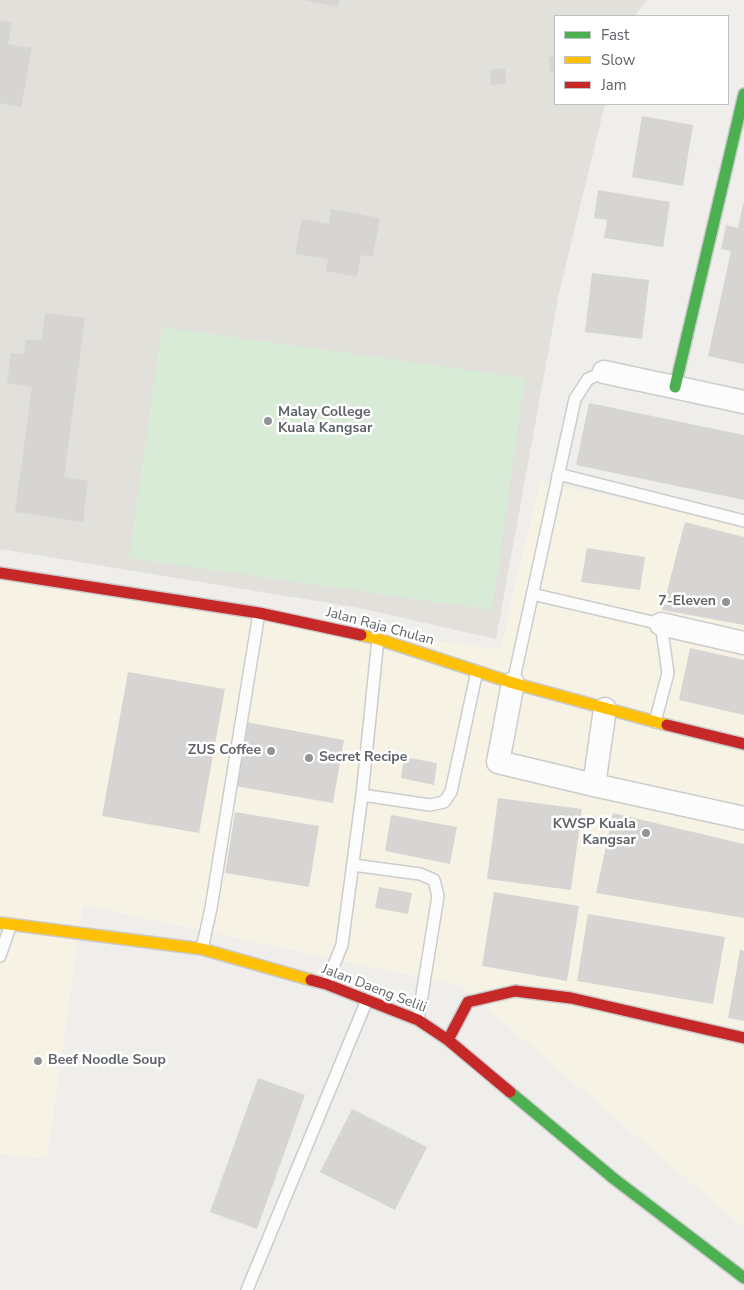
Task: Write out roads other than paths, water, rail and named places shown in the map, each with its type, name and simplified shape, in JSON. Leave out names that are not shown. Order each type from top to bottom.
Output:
[{"type":"main road","points":[[674,387],[744,94]]},
{"type":"main road","name":"Jalan Raja Chulan","points":[[0,573],[259,613],[378,640],[513,683],[605,709],[744,744]]},
{"type":"main road","name":"Jalan Daeng Selili","points":[[5,923],[202,949],[326,984],[418,1020],[448,1040],[613,1178],[744,1278]]},
{"type":"main road","points":[[448,1040],[468,1002],[515,991],[571,998],[744,1038]]},
{"type":"street","points":[[604,372],[744,402]]},
{"type":"street","points":[[661,624],[744,643]]},
{"type":"street","points":[[513,683],[498,762],[744,818]]},
{"type":"street","points":[[594,785],[605,709]]},
{"type":"lane","points":[[513,683],[575,399],[588,379],[604,372]]},
{"type":"lane","points":[[558,474],[744,520]]},
{"type":"lane","points":[[532,594],[661,624],[668,673],[655,722]]},
{"type":"lane","points":[[202,949],[211,908],[259,613]]},
{"type":"lane","points":[[326,984],[342,944],[362,794],[378,640]]},
{"type":"lane","points":[[362,794],[430,805],[444,802],[451,792],[477,671]]},
{"type":"lane","points":[[353,865],[420,874],[434,880],[438,896],[418,1020]]},
{"type":"lane","points":[[0,956],[5,923]]},
{"type":"lane","points":[[247,1290],[366,1000]]},
{"type":"place","name":"Malay College Kuala Kangsar","points":[[268,421]]},
{"type":"place","name":"7-Eleven","points":[[726,602]]},
{"type":"place","name":"ZUS Coffee","points":[[271,751]]},
{"type":"place","name":"Secret Recipe","points":[[309,758]]},
{"type":"place","name":"KWSP Kuala Kangsar","points":[[646,833]]},
{"type":"place","name":"Beef Noodle Soup","points":[[38,1061]]}]
